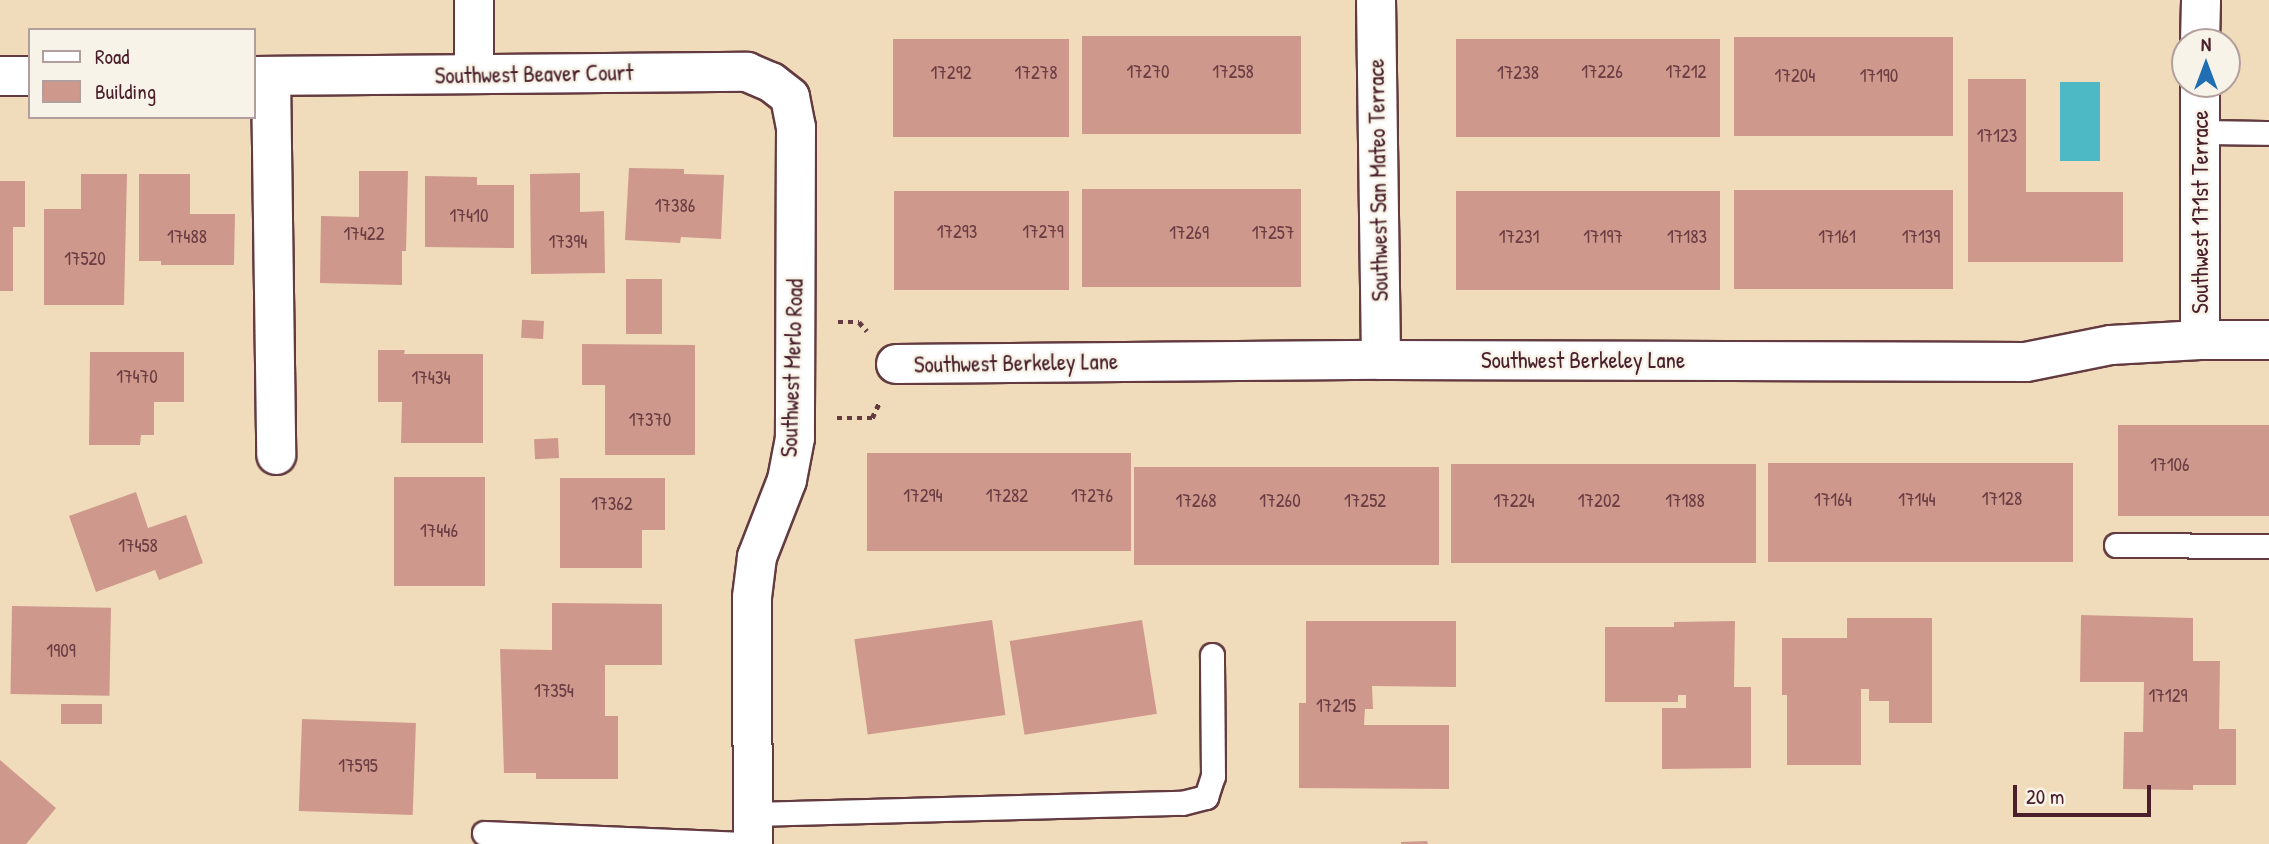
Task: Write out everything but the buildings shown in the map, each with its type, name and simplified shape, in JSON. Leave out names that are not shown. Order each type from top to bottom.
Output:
[{"type":"street","points":[[474,0],[474,74]]},
{"type":"street","name":"Southwest San Mateo Terrace","points":[[1376,0],[1381,360]]},
{"type":"street","points":[[2200,0],[2200,28]]},
{"type":"street","name":"Southwest Beaver Court","points":[[276,455],[263,76],[747,72],[771,82],[790,97]]},
{"type":"street","points":[[0,76],[28,76]]},
{"type":"street","name":"Southwest Merlo Road","points":[[750,834],[752,597],[757,557],[787,480],[795,438],[796,127],[790,97]]},
{"type":"street","name":"Southwest 171st Terrace","points":[[2200,98],[2200,340]]},
{"type":"street","name":"Southwest Berkeley Lane","points":[[896,364],[1381,360],[2026,362],[2111,345],[2200,340],[2269,340]]},
{"type":"lane","points":[[2200,132],[2269,133]]},
{"type":"lane","points":[[2116,545],[2269,546]]},
{"type":"lane","points":[[484,833],[750,834],[1182,803],[1206,797],[1213,776],[1212,655]]},
{"type":"water","points":[[2060,82],[2100,82],[2100,161],[2060,161]]}]
